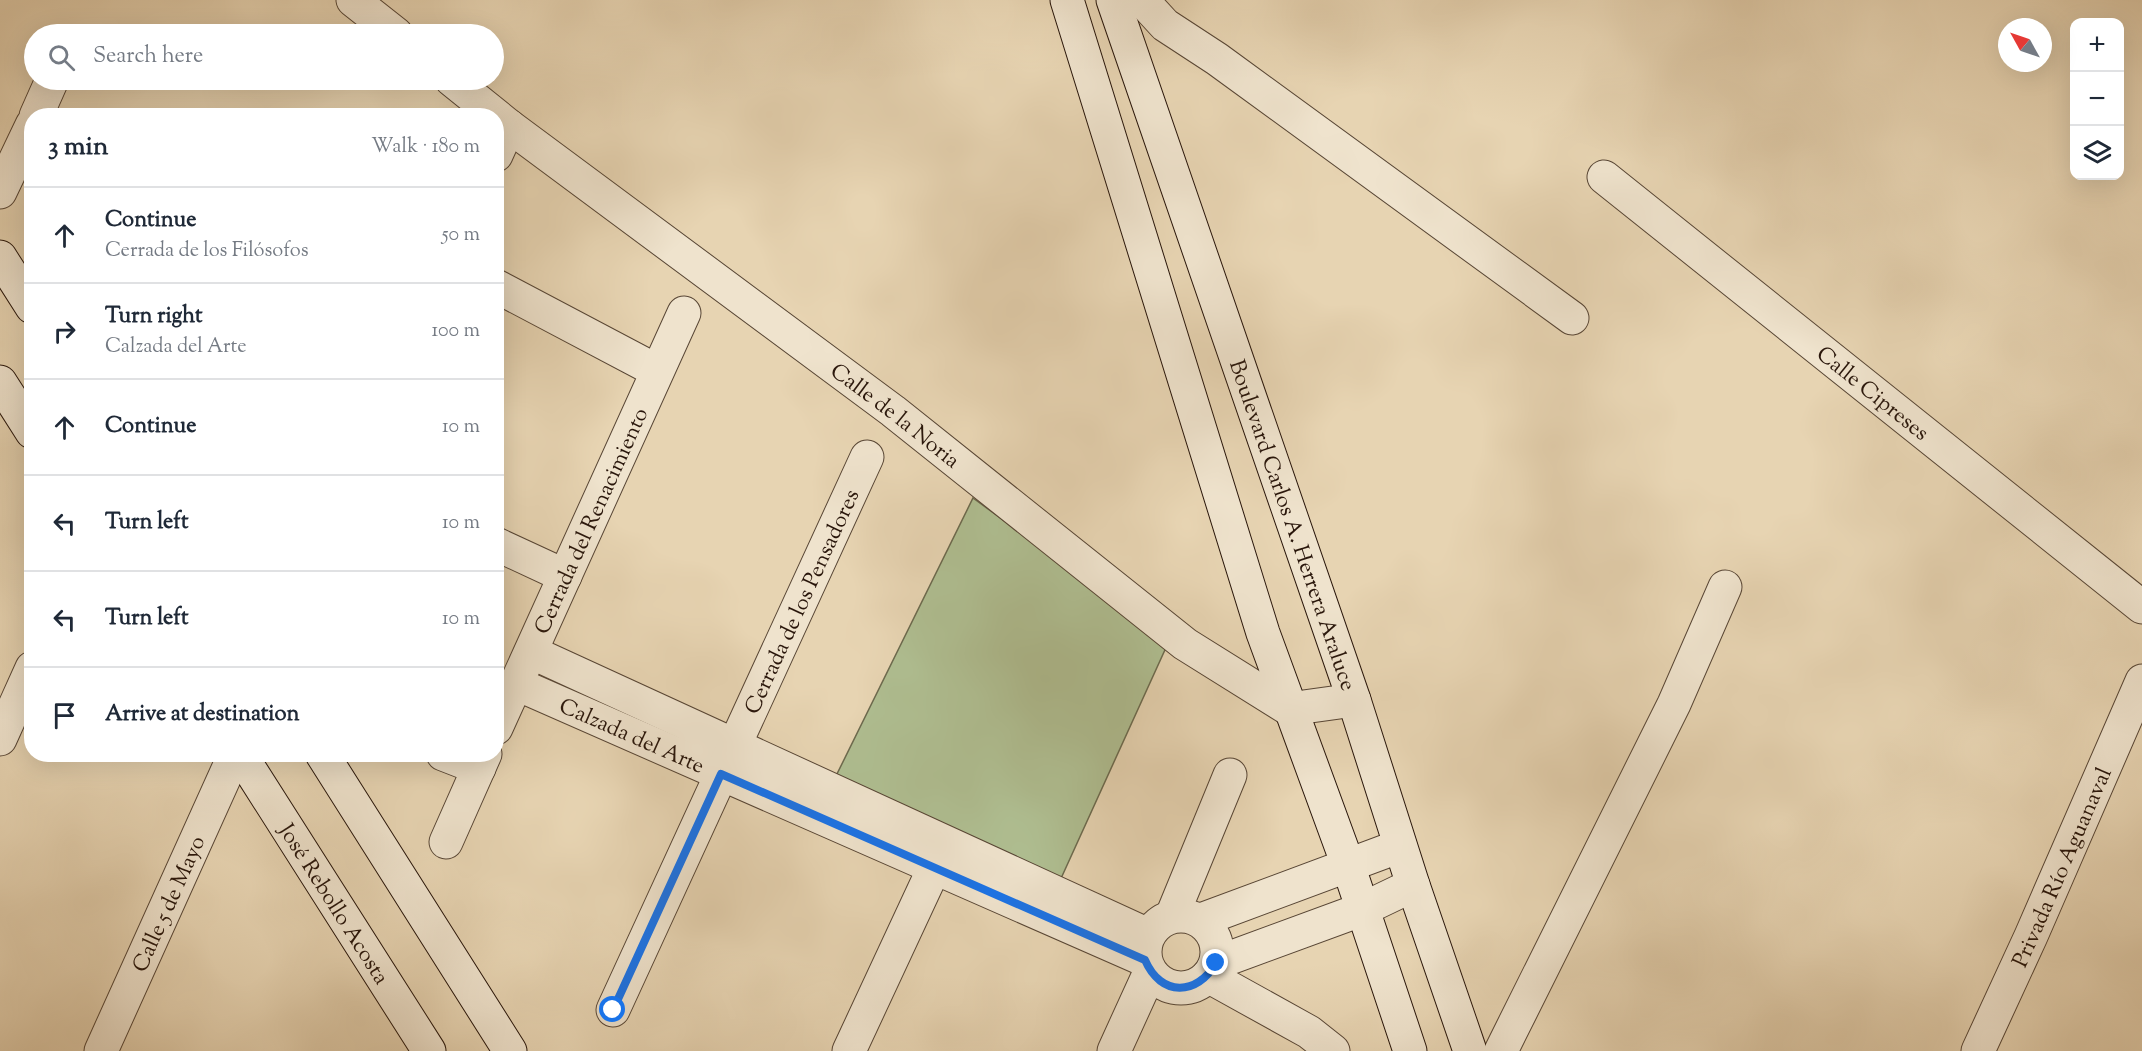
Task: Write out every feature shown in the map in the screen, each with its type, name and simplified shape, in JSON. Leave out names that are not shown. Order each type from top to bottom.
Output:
[{"type":"street","points":[[353,0],[383,24]]},
{"type":"street","points":[[1067,0],[1263,633],[1348,865],[1410,1051]]},
{"type":"street","name":"Boulevard Carlos A. Herrera Araluce","points":[[1113,0],[1354,700],[1400,846],[1470,1051]]},
{"type":"street","points":[[1142,0],[1165,25],[1244,79],[1572,318]]},
{"type":"street","points":[[40,108],[48,90]]},
{"type":"street","name":"Calle de la Noria","points":[[464,90],[487,108]]},
{"type":"street","name":"Calle de la Noria","points":[[504,122],[893,411],[1185,644],[1289,709]]},
{"type":"street","points":[[504,137],[509,126]]},
{"type":"street","points":[[0,192],[24,142]]},
{"type":"street","name":"Calle Cipreses","points":[[1604,177],[2142,607]]},
{"type":"street","points":[[0,257],[24,294]]},
{"type":"street","points":[[504,290],[657,371]]},
{"type":"street","name":"Cerrada del Renacimiento","points":[[504,711],[684,313]]},
{"type":"street","points":[[0,382],[24,420]]},
{"type":"street","name":"Cerrada de los Pensadores","points":[[613,1010],[867,458]]},
{"type":"street","points":[[504,548],[565,576]]},
{"type":"street","points":[[1501,1051],[1674,704],[1725,587]]},
{"type":"street","name":"Calzada del Arte","points":[[531,652],[727,759],[941,855],[1163,941],[1162,984],[1178,988],[1195,986],[1212,969]]},
{"type":"street","name":"Privada Río Aguanaval","points":[[1978,1051],[2031,936],[2142,681]]},
{"type":"street","name":"Calzada del Arte","points":[[517,684],[727,759]]},
{"type":"street","points":[[0,739],[24,686]]},
{"type":"street","points":[[1289,709],[1354,700]]},
{"type":"street","name":"Calle 5 de Mayo","points":[[101,1051],[231,762]]},
{"type":"street","name":"José Rebollo Acosta","points":[[245,762],[429,1051]]},
{"type":"street","points":[[327,762],[510,1051]]},
{"type":"street","points":[[446,842],[482,762]]},
{"type":"street","points":[[1114,1051],[1163,941],[1230,775]]},
{"type":"street","points":[[1163,941],[1255,900],[1400,846]]},
{"type":"street","points":[[849,1051],[941,855]]},
{"type":"street","points":[[1212,969],[1269,944],[1363,909],[1413,885]]},
{"type":"street","points":[[1255,900],[1269,944]]},
{"type":"street","points":[[1163,941],[1212,932],[1218,947],[1212,969]]},
{"type":"street","points":[[1212,969],[1309,1032],[1334,1051]]},
{"type":"green space","points":[[973,498],[1169,641],[1058,885],[834,780]]},
{"type":"route","points":[[613,1010],[721,774],[1145,960],[1150,972],[1162,984],[1178,988],[1195,986],[1208,976],[1216,963]]}]
